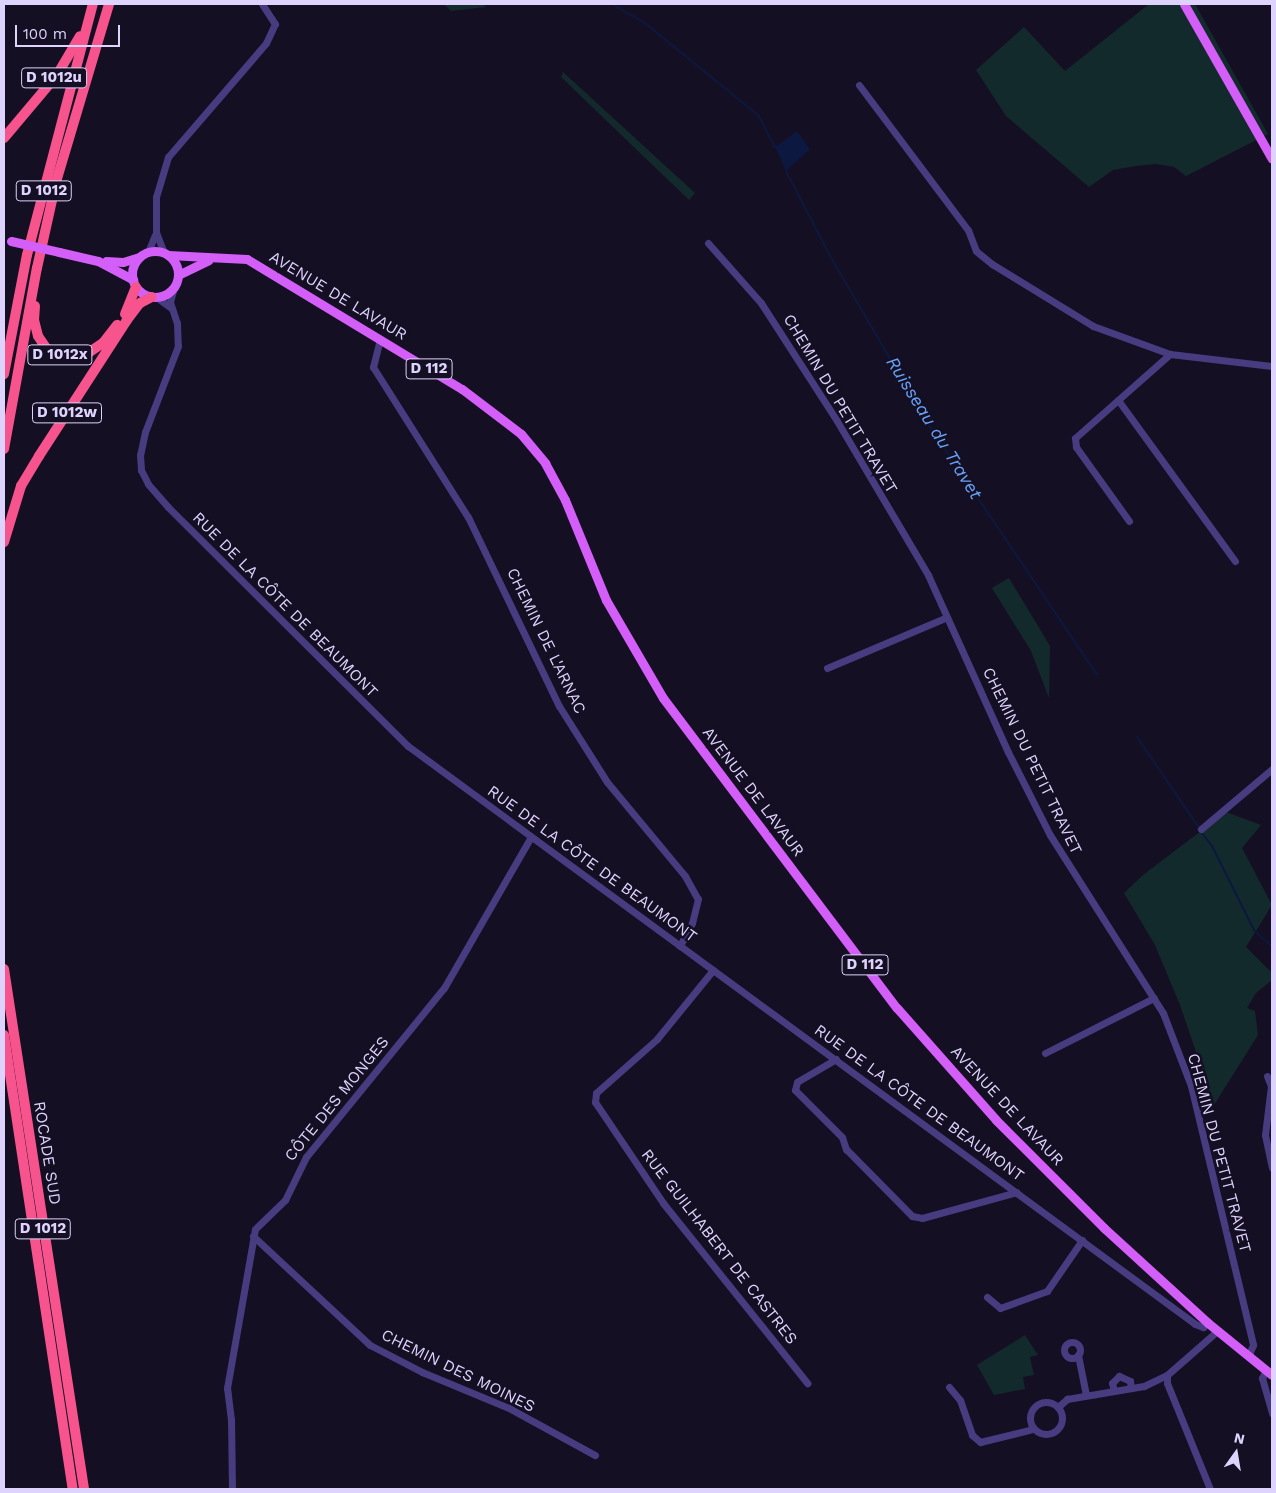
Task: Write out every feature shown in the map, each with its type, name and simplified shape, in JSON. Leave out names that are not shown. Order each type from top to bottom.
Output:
[{"type":"highway","points":[[4,449],[36,268],[63,157],[109,4]]},
{"type":"highway","name":"D 1012u","points":[[4,138],[57,75],[76,45],[92,7]]},
{"type":"highway","name":"D 1012","points":[[4,374],[27,255],[92,7]]},
{"type":"highway","name":"D 1012x","points":[[36,268],[34,320],[38,336],[46,348],[59,355],[82,357],[103,343],[124,316],[134,283]]},
{"type":"highway","name":"D 1012w","points":[[4,542],[21,486],[38,456],[127,320],[140,303],[154,297]]},
{"type":"highway","name":"ROCADE SUD","points":[[4,969],[84,1489]]},
{"type":"highway","name":"ROCADE SUD","points":[[4,1035],[73,1489]]},
{"type":"main road","points":[[1184,4],[1272,159]]},
{"type":"main road","points":[[7,240],[98,261],[123,262],[144,255],[166,254],[176,264],[178,276],[174,287],[154,297],[98,261]]},
{"type":"main road","name":"D 112","points":[[166,254],[219,257]]},
{"type":"main road","points":[[134,283],[133,268],[144,255]]},
{"type":"main road","name":"D 112","points":[[178,276],[197,264],[219,257]]},
{"type":"main road","name":"AVENUE DE LAVAUR","points":[[219,257],[247,259],[492,409],[522,434],[549,470],[606,600],[663,698],[897,1008],[996,1120],[1104,1228],[1208,1323],[1269,1373]]},
{"type":"street","points":[[166,254],[156,232],[156,197],[168,157],[266,43],[275,24],[262,4]]},
{"type":"street","points":[[859,85],[968,230],[981,256],[1093,326],[1170,354],[1272,366]]},
{"type":"street","points":[[144,255],[156,232]]},
{"type":"street","name":"CHEMIN DU PETIT TRAVET","points":[[708,243],[752,290],[782,332],[928,575],[1037,810],[1067,865],[1154,998],[1170,1027],[1191,1086],[1253,1345],[1248,1356]]},
{"type":"street","name":"RUE DE LA CÔTE DE BEAUMONT","points":[[174,287],[171,309],[177,323],[178,346],[145,432],[140,454],[141,470],[148,484],[168,507],[408,746],[1195,1324],[1204,1327],[1208,1323]]},
{"type":"street","points":[[154,297],[171,309]]},
{"type":"street","name":"CHEMIN DE L'ARNAC","points":[[380,339],[373,367],[468,517],[559,706],[607,782],[685,876],[698,899],[692,923],[680,946]]},
{"type":"street","points":[[1129,521],[1076,447],[1076,438],[1170,354]]},
{"type":"street","points":[[1118,400],[1235,561]]},
{"type":"street","points":[[828,668],[947,617]]},
{"type":"street","points":[[1201,829],[1272,768]]},
{"type":"street","name":"CÔTE DES MONGES","points":[[232,1489],[231,1420],[227,1388],[253,1236],[259,1226],[284,1200],[306,1157],[444,988],[461,963],[531,837]]},
{"type":"street","name":"RUE GUILHABERT DE CASTRES","points":[[713,970],[657,1038],[596,1093],[595,1102],[663,1203],[807,1383]]},
{"type":"street","points":[[1045,1053],[1154,998]]},
{"type":"street","points":[[836,1059],[797,1082],[797,1094],[842,1137],[846,1149],[912,1216],[922,1218],[1017,1192]]},
{"type":"street","points":[[1267,1076],[1271,1086],[1265,1135],[1272,1167]]},
{"type":"street","name":"CHEMIN DES MOINES","points":[[253,1236],[370,1344],[422,1372],[509,1408],[594,1455]]},
{"type":"street","points":[[987,1297],[1000,1308],[1047,1291],[1082,1240]]},
{"type":"street","points":[[1033,1429],[1029,1419],[1031,1410],[1059,1406],[1067,1399],[1144,1386],[1167,1374],[1217,1330]]},
{"type":"street","points":[[1078,1355],[1086,1395]]},
{"type":"street","points":[[1269,1373],[1262,1378],[1272,1414]]},
{"type":"street","points":[[1167,1374],[1167,1383],[1210,1489]]},
{"type":"street","points":[[1114,1391],[1112,1384],[1119,1376],[1130,1381],[1131,1388]]},
{"type":"street","points":[[949,1387],[960,1400],[972,1435],[980,1442],[1033,1429],[1040,1432],[1060,1427],[1064,1421],[1059,1406]]},
{"type":"green space","points":[[444,4],[483,4],[486,7],[451,11]]},
{"type":"green space","points":[[1149,4],[1195,4],[1268,134],[1186,176],[1174,167],[1156,164],[1136,166],[1113,170],[1089,187],[1006,116],[976,70],[1024,27],[1065,71]]},
{"type":"green space","points":[[563,72],[695,193],[689,200],[561,77]]},
{"type":"green space","points":[[1009,578],[1050,646],[1049,698],[1031,651],[992,588]]},
{"type":"green space","points":[[1226,812],[1261,825],[1242,848],[1272,905],[1246,947],[1272,973],[1272,980],[1256,993],[1247,1008],[1255,1011],[1258,1035],[1214,1105],[1180,1005],[1155,945],[1124,893],[1143,875]]},
{"type":"green space","points":[[1025,1335],[1038,1355],[1030,1357],[1034,1375],[1023,1377],[1025,1389],[994,1395],[977,1365]]},
{"type":"water","points":[[797,131],[810,149],[786,171],[775,147]]},
{"type":"waterway","points":[[612,4],[645,23],[759,116],[775,147]]},
{"type":"waterway","name":"Ruisseau du Travet","points":[[786,171],[829,254],[932,430],[1097,675]]},
{"type":"waterway","name":"Ruisseau du Travet","points":[[1137,737],[1199,828]]},
{"type":"waterway","name":"Ruisseau du Travet","points":[[1201,832],[1212,846],[1254,930],[1272,947]]}]
